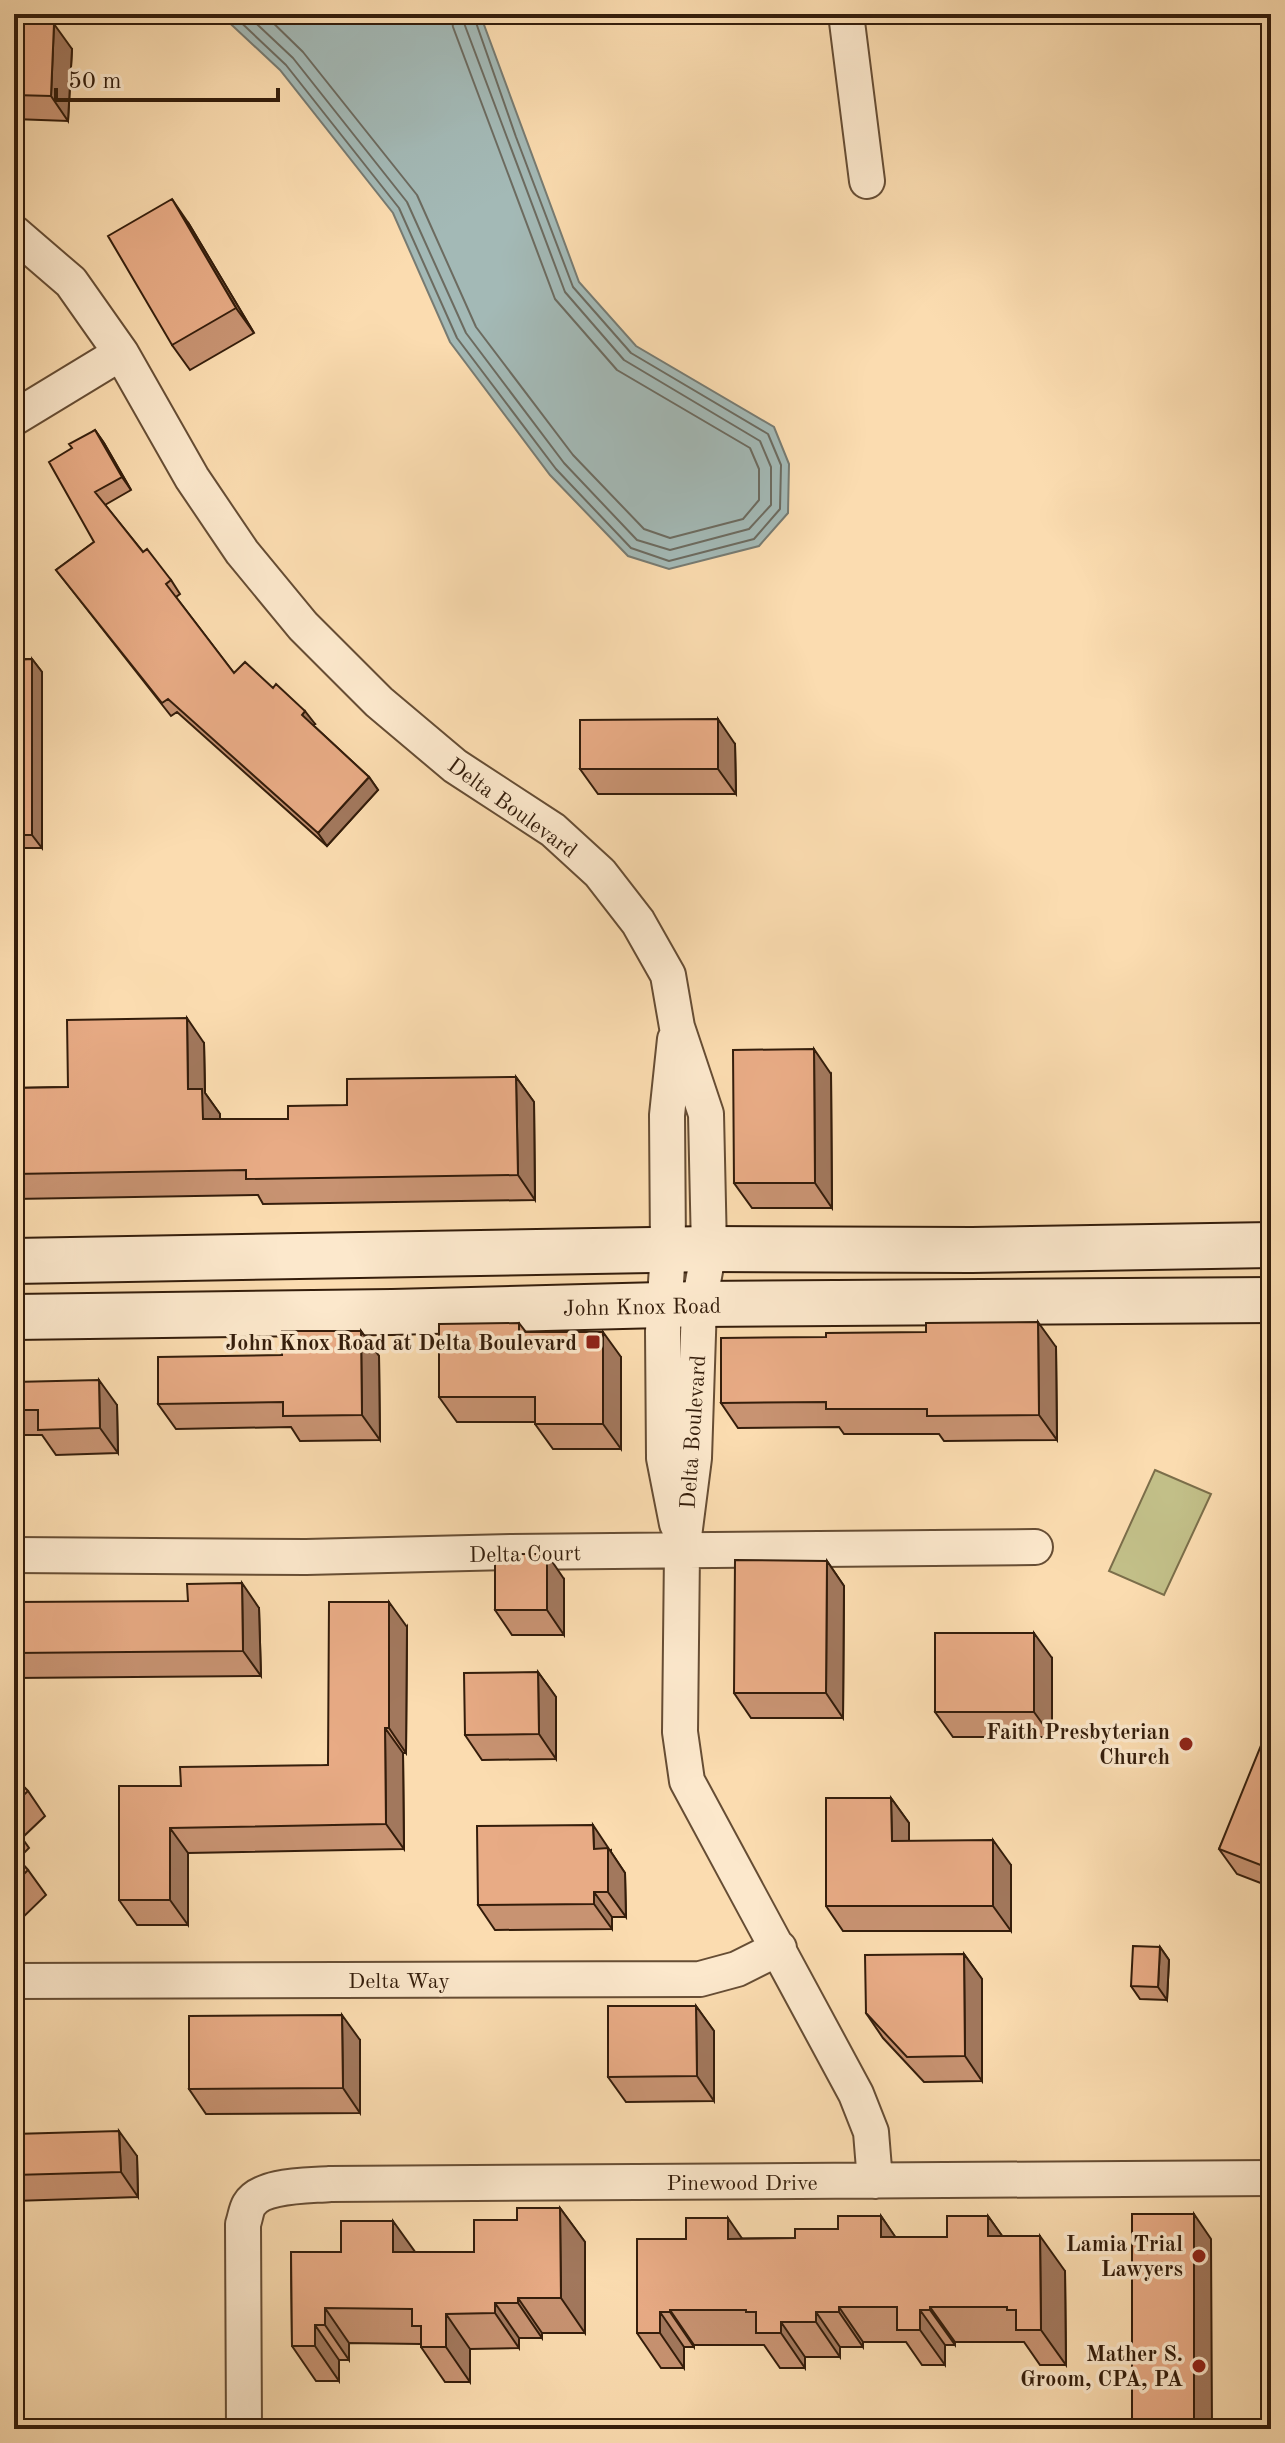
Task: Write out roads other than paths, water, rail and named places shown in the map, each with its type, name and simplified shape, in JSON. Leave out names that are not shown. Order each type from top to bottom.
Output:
[{"type":"main road","points":[[14,1261],[688,1249],[972,1250],[1271,1245]]},
{"type":"main road","name":"John Knox Road","points":[[14,1317],[681,1304],[1271,1300]]},
{"type":"street","points":[[846,14],[867,181]]},
{"type":"street","name":"Delta Boulevard","points":[[14,233],[71,282],[121,353],[200,490],[242,552],[303,626],[379,702],[455,766],[553,830],[600,873],[638,922],[668,975],[677,1027],[706,1114],[664,1458],[682,1552],[680,1732],[687,1781],[856,2094],[871,2132],[875,2181]]},
{"type":"street","points":[[14,418],[121,353]]},
{"type":"street","name":"Delta Court","points":[[14,1555],[306,1557],[1035,1547]]},
{"type":"street","name":"Delta Way","points":[[14,1981],[700,1979],[737,1969],[779,1948]]},
{"type":"street","name":"Pinewood Drive","points":[[244,2429],[243,2224],[249,2204],[257,2197],[280,2188],[330,2184],[1271,2178]]},
{"type":"water","points":[[220,14],[480,14],[579,282],[636,346],[774,427],[789,464],[788,513],[759,546],[669,569],[628,556],[550,475],[450,342],[393,213],[280,70]]},
{"type":"place","name":"John Knox Road at Delta Boulevard","points":[[593,1342]]},
{"type":"place","name":"Faith Presbyterian Church","points":[[1186,1744]]},
{"type":"place","name":"Lamia Trial Lawyers","points":[[1199,2256]]},
{"type":"place","name":"Mather S. Groom, CPA, PA","points":[[1199,2366]]}]
